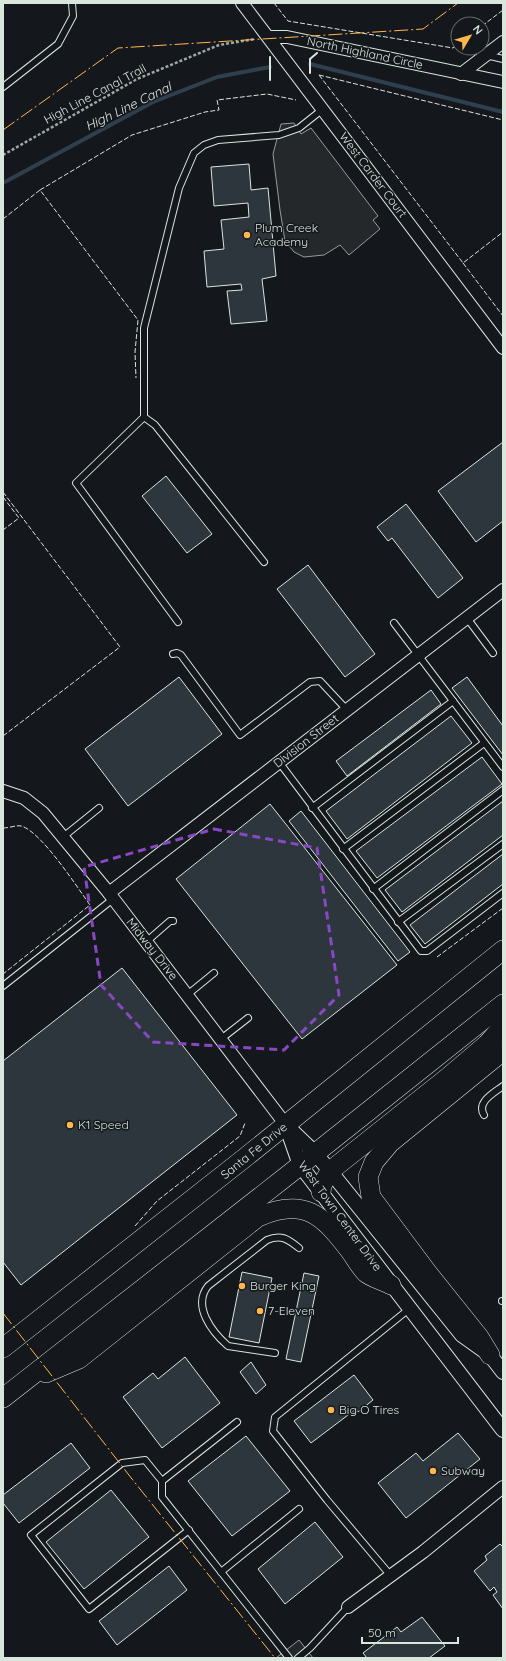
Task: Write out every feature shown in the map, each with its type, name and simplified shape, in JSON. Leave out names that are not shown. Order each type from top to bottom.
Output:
[{"type":"highway","name":"Santa Fe Drive","points":[[4,1348],[286,1125],[503,950]]},
{"type":"highway","points":[[3,1398],[503,1004]]},
{"type":"highway","points":[[321,1192],[322,1185],[330,1171],[447,1078],[487,1044],[503,1026]]},
{"type":"highway","points":[[490,1355],[479,1337],[427,1272],[371,1197],[368,1177],[374,1162],[390,1143],[503,1051]]},
{"type":"highway","points":[[23,1383],[79,1359],[258,1217],[274,1210],[294,1208],[304,1209],[322,1218],[340,1238],[367,1274],[391,1285]]},
{"type":"street","name":"West Carder Court","points":[[242,3],[503,347]]},
{"type":"street","name":"North Highland Circle","points":[[269,37],[287,37],[503,82]]},
{"type":"street","points":[[490,52],[503,42]]},
{"type":"street","points":[[461,74],[485,56]]},
{"type":"street","name":"Division Street","points":[[111,896],[279,762],[503,590]]},
{"type":"street","name":"Midway Drive","points":[[3,791],[24,798],[43,813],[111,896],[286,1125]]},
{"type":"street","name":"West Town Center Drive","points":[[286,1125],[315,1153],[462,1335],[490,1355],[503,1372]]},
{"type":"street","name":"West Town Center Drive","points":[[286,1125],[300,1165],[503,1430]]},
{"type":"street","points":[[348,1607],[392,1576],[503,1487]]},
{"type":"lane","points":[[3,87],[58,44],[73,16],[72,3]]},
{"type":"lane","points":[[490,56],[503,59]]},
{"type":"lane","points":[[178,622],[76,483],[144,417],[144,328],[179,188],[194,152],[204,145],[218,140],[279,135],[299,128],[323,109]]},
{"type":"lane","points":[[144,417],[156,425],[264,562]]},
{"type":"lane","points":[[467,618],[493,653]]},
{"type":"lane","points":[[394,623],[503,767]]},
{"type":"lane","points":[[173,654],[177,653],[181,655],[240,736],[310,682],[320,682],[347,710]]},
{"type":"lane","points":[[312,808],[453,701]]},
{"type":"lane","points":[[343,849],[484,743]]},
{"type":"lane","points":[[279,762],[418,949],[424,952],[427,951],[503,893]]},
{"type":"lane","points":[[373,890],[503,790]]},
{"type":"lane","points":[[63,837],[99,808]]},
{"type":"lane","points":[[398,922],[503,844]]},
{"type":"lane","points":[[3,986],[111,896]]},
{"type":"lane","points":[[146,942],[170,921],[173,921]]},
{"type":"lane","points":[[187,995],[214,973]]},
{"type":"lane","points":[[221,1039],[248,1018]]},
{"type":"lane","points":[[484,1115],[481,1111],[482,1105],[503,1086]]},
{"type":"lane","points":[[275,1353],[228,1346],[204,1316],[203,1299],[205,1290],[208,1286],[267,1240],[274,1237],[284,1237],[299,1248]]},
{"type":"lane","points":[[392,1576],[327,1500],[273,1431],[275,1417],[409,1309]]},
{"type":"lane","points":[[162,1481],[237,1422]]},
{"type":"lane","points":[[189,1530],[89,1609],[31,1535],[122,1463],[145,1460],[162,1481],[162,1497],[189,1530],[289,1658]]},
{"type":"lane","points":[[221,1572],[299,1509]]},
{"type":"lane","points":[[298,1658],[310,1648],[348,1607]]},
{"type":"path","name":"High Line Canal Trail","points":[[3,155],[137,79],[219,45],[269,37]]},
{"type":"highlighted area","points":[[214,829],[317,848],[339,995],[284,1050],[153,1042],[101,985],[84,867]]},
{"type":"shaded area","points":[[294,123],[301,134],[311,128],[378,216],[373,220],[380,229],[349,255],[340,245],[324,255],[304,257],[294,252],[285,241],[273,154],[281,124]]},
{"type":"shaded area","points":[[299,1640],[313,1658],[276,1658]]},
{"type":"building","name":"Plum Creek Academy","points":[[249,164],[251,190],[268,188],[276,276],[262,279],[267,321],[231,324],[227,291],[242,290],[241,284],[207,287],[204,251],[224,249],[221,220],[249,217],[248,203],[214,206],[211,167]]},
{"type":"building","points":[[503,442],[503,521],[476,542],[438,491]]},
{"type":"building","points":[[166,476],[212,534],[187,553],[142,496]]},
{"type":"building","points":[[406,504],[463,578],[438,598],[392,538],[388,541],[377,527]]},
{"type":"building","points":[[308,565],[375,654],[345,677],[277,589]]},
{"type":"building","points":[[179,677],[222,734],[128,806],[85,749]]},
{"type":"building","points":[[467,677],[503,726],[503,755],[452,688]]},
{"type":"building","points":[[431,690],[441,704],[347,776],[336,761]]},
{"type":"building","points":[[451,716],[472,743],[347,839],[326,811]]},
{"type":"building","points":[[482,757],[502,784],[377,878],[356,851]]},
{"type":"building","points":[[503,801],[503,835],[402,912],[385,890]]},
{"type":"building","points":[[270,804],[397,965],[302,1039],[176,879]]},
{"type":"building","points":[[301,811],[410,952],[398,961],[289,821]]},
{"type":"building","points":[[503,854],[503,884],[425,944],[410,925]]},
{"type":"building","points":[[122,968],[237,1115],[21,1285],[3,1262],[3,1061]]},
{"type":"building","points":[[242,1272],[272,1278],[259,1343],[229,1337]]},
{"type":"building","points":[[304,1273],[319,1276],[301,1362],[286,1359]]},
{"type":"building","points":[[185,1357],[220,1403],[162,1448],[123,1397],[153,1373],[158,1379]]},
{"type":"building","points":[[251,1362],[266,1385],[256,1394],[240,1372]]},
{"type":"building","name":"Big O Tires","points":[[354,1375],[373,1400],[358,1412],[356,1409],[311,1443],[294,1421]]},
{"type":"building","points":[[458,1433],[480,1459],[406,1518],[378,1483],[416,1453],[423,1461]]},
{"type":"building","points":[[246,1436],[290,1491],[232,1536],[188,1481]]},
{"type":"building","points":[[71,1443],[90,1468],[19,1523],[3,1503],[3,1495]]},
{"type":"building","points":[[111,1490],[149,1537],[84,1589],[46,1542]]},
{"type":"building","points":[[315,1522],[343,1557],[285,1604],[258,1569]]},
{"type":"building","points":[[500,1544],[503,1547],[503,1609],[493,1595],[497,1592],[494,1587],[490,1591],[474,1571],[487,1560],[485,1556]]},
{"type":"building","points":[[169,1566],[187,1590],[117,1645],[99,1621]]},
{"type":"building","points":[[422,1617],[445,1646],[429,1658],[367,1658],[363,1653],[397,1627],[401,1632]]},
{"type":"waterway","name":"High Line Canal","points":[[310,64],[503,112]]},
{"type":"waterway","name":"High Line Canal","points":[[3,183],[153,102],[217,77],[270,67]]},
{"type":"fence","points":[[274,3],[288,21],[450,48]]},
{"type":"fence","points":[[490,20],[503,10]]},
{"type":"fence","points":[[319,75],[463,263],[503,232]]},
{"type":"fence","points":[[319,75],[503,120]]},
{"type":"fence","points":[[40,190],[132,135],[205,112],[219,110],[217,100],[267,94],[296,100]]},
{"type":"fence","points":[[3,219],[40,190],[138,320],[135,352],[136,378]]},
{"type":"fence","points":[[463,263],[503,316]]},
{"type":"fence","points":[[3,492],[120,647],[3,736]]},
{"type":"fence","points":[[3,497],[19,518],[3,530]]},
{"type":"fence","points":[[3,828],[21,826],[29,830],[48,848],[68,873],[90,905],[3,974]]},
{"type":"fence","points":[[437,957],[503,908]]},
{"type":"fence","points":[[135,1226],[157,1201],[240,1136],[245,1123]]},
{"type":"wall","points":[[310,73],[310,59],[317,53]]},
{"type":"wall","points":[[270,57],[270,80]]},
{"type":"power","points":[[3,130],[118,48],[423,29],[458,3]]},
{"type":"power","points":[[3,1313],[132,1479],[275,1658]]},
{"type":"place","name":"Plum Creek Academy","points":[[247,235]]},
{"type":"place","name":"K1 Speed","points":[[70,1125]]},
{"type":"place","name":"Burger King","points":[[242,1286]]},
{"type":"place","name":"7-Eleven","points":[[260,1311]]},
{"type":"place","name":"Big O Tires","points":[[331,1410]]},
{"type":"place","name":"Subway","points":[[433,1471]]}]
